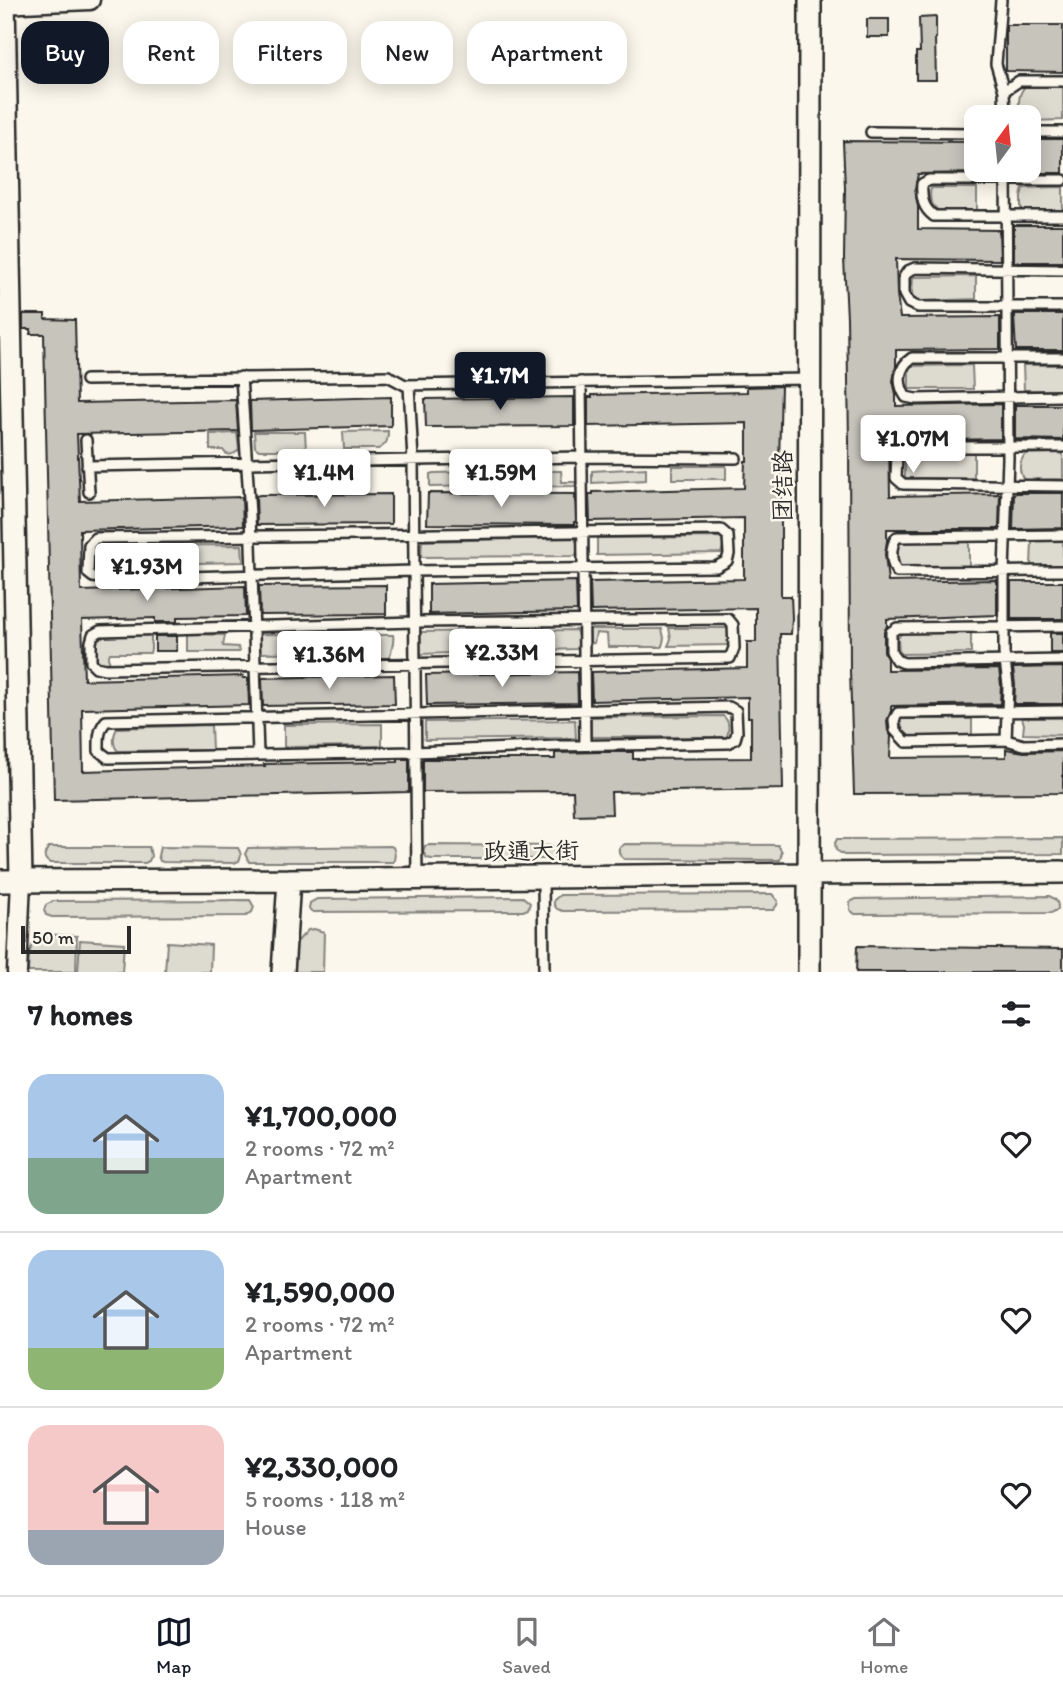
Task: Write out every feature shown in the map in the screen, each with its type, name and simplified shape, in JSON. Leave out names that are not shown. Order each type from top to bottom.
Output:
[{"type":"street","points":[[17,972],[11,881],[3,3],[90,0]]},
{"type":"street","name":"团结路","points":[[809,972],[810,0]]},
{"type":"street","name":"政通大街","points":[[11,881],[1063,872]]},
{"type":"street","points":[[283,972],[289,880]]},
{"type":"lane","points":[[1001,0],[996,64],[1004,92],[1005,105]]},
{"type":"lane","points":[[1004,92],[1019,81],[1063,81]]},
{"type":"lane","points":[[871,132],[964,132]]},
{"type":"lane","points":[[1041,132],[1063,132]]},
{"type":"lane","points":[[964,178],[929,180],[922,184],[921,194],[926,210],[934,216],[1063,216]]},
{"type":"lane","points":[[1041,178],[1063,180]]},
{"type":"lane","points":[[1006,182],[1006,740]]},
{"type":"lane","points":[[1063,270],[915,268],[904,276],[904,293],[909,303],[918,307],[1063,307]]},
{"type":"lane","points":[[1063,358],[912,358],[905,362],[900,370],[901,390],[906,397],[916,399],[1063,396]]},
{"type":"lane","points":[[86,380],[388,376],[410,385],[810,379]]},
{"type":"lane","points":[[241,377],[253,574],[258,755]]},
{"type":"lane","points":[[581,383],[585,746]]},
{"type":"lane","points":[[410,385],[417,878]]},
{"type":"lane","points":[[86,440],[89,492]]},
{"type":"lane","points":[[1063,447],[907,447],[897,453],[896,478],[903,484],[1063,486]]},
{"type":"lane","points":[[87,466],[582,457],[736,458]]},
{"type":"lane","points":[[721,530],[728,536],[729,554],[727,562],[716,568],[414,571],[107,579],[93,577],[88,573],[89,545],[95,538],[582,532],[721,530]]},
{"type":"lane","points":[[1063,535],[897,537],[893,542],[892,565],[897,572],[1063,571]]},
{"type":"lane","points":[[728,619],[733,625],[734,648],[730,658],[584,662],[105,669],[96,667],[91,662],[93,635],[100,631],[414,622],[583,621],[728,619]]},
{"type":"lane","points":[[1063,626],[897,628],[891,632],[891,651],[896,660],[904,663],[1063,660]]},
{"type":"lane","points":[[729,707],[736,711],[737,732],[735,739],[728,743],[108,758],[99,751],[99,734],[106,721],[584,710],[729,707]]},
{"type":"lane","points":[[1063,711],[898,713],[894,720],[895,730],[906,742],[1006,740],[1024,745],[1063,744]]},
{"type":"lane","points":[[543,877],[544,972]]},
{"type":"shaded area","points":[[1026,86],[1063,86],[1063,120],[1041,121],[1041,105],[1019,105]]},
{"type":"shaded area","points":[[1063,187],[1063,210],[1021,210],[1023,188]]},
{"type":"shaded area","points":[[931,188],[977,188],[977,210],[938,210],[931,200]]},
{"type":"shaded area","points":[[976,276],[976,299],[921,301],[912,296],[913,277]]},
{"type":"shaded area","points":[[972,365],[973,389],[909,389],[909,366]]},
{"type":"shaded area","points":[[1023,365],[1063,365],[1063,390],[1024,390]]},
{"type":"shaded area","points":[[388,431],[386,442],[378,449],[344,449],[343,432]]},
{"type":"shaded area","points":[[254,432],[305,432],[306,450],[259,450],[255,447]]},
{"type":"shaded area","points":[[237,433],[237,452],[228,454],[223,450],[210,450],[210,434]]},
{"type":"shaded area","points":[[905,453],[974,453],[974,478],[905,478]]},
{"type":"shaded area","points":[[1063,453],[1063,479],[1024,480],[1020,467],[1025,454]]},
{"type":"shaded area","points":[[672,466],[726,466],[726,479],[672,479]]},
{"type":"shaded area","points":[[646,468],[646,480],[592,483],[592,471]]},
{"type":"shaded area","points":[[515,471],[561,471],[562,482],[577,482],[575,486],[515,487]]},
{"type":"shaded area","points":[[477,472],[478,486],[430,487],[430,474],[433,473]]},
{"type":"shaded area","points":[[721,537],[724,544],[721,553],[597,555],[597,538]]},
{"type":"shaded area","points":[[574,538],[578,547],[575,556],[421,557],[422,541]]},
{"type":"shaded area","points":[[1063,540],[1063,566],[1031,566],[1032,541]]},
{"type":"shaded area","points":[[898,542],[969,542],[969,566],[898,567]]},
{"type":"shaded area","points":[[242,545],[243,562],[103,565],[103,570],[93,570],[96,546]]},
{"type":"shaded area","points":[[669,628],[728,628],[729,645],[668,646],[671,639]]},
{"type":"shaded area","points":[[589,629],[662,629],[664,638],[662,647],[608,647],[607,634],[596,633],[594,643],[590,644]]},
{"type":"shaded area","points":[[576,630],[579,640],[577,649],[420,654],[420,632]]},
{"type":"shaded area","points":[[971,631],[971,653],[902,654],[899,651],[898,638],[902,633]]},
{"type":"shaded area","points":[[188,634],[225,635],[223,646],[238,647],[239,652],[188,652]]},
{"type":"shaded area","points":[[260,634],[393,635],[393,641],[390,659],[345,660],[342,652],[259,653]]},
{"type":"shaded area","points":[[151,635],[150,653],[110,653],[110,663],[98,662],[94,657],[95,642],[99,636]]},
{"type":"shaded area","points":[[723,716],[728,725],[727,737],[591,737],[591,717]]},
{"type":"shaded area","points":[[1022,718],[1063,718],[1063,735],[1023,734]]},
{"type":"shaded area","points":[[900,719],[972,719],[972,735],[911,737],[903,731]]},
{"type":"shaded area","points":[[575,720],[576,738],[425,740],[425,722]]},
{"type":"shaded area","points":[[382,724],[382,746],[284,747],[284,725]]},
{"type":"shaded area","points":[[211,725],[212,750],[118,751],[114,743],[117,728]]},
{"type":"shaded area","points":[[1063,838],[1063,854],[844,855],[836,850],[835,843],[837,839]]},
{"type":"shaded area","points":[[625,844],[778,845],[782,852],[780,860],[624,859],[619,848]]},
{"type":"shaded area","points":[[428,845],[568,846],[571,849],[567,859],[432,859],[427,858],[423,852]]},
{"type":"shaded area","points":[[390,846],[395,853],[393,862],[249,862],[245,854],[248,848]]},
{"type":"shaded area","points":[[49,847],[149,847],[151,856],[145,863],[50,863],[45,856]]},
{"type":"shaded area","points":[[160,847],[238,848],[241,856],[239,861],[234,863],[163,862],[158,856]]},
{"type":"shaded area","points":[[772,894],[778,901],[773,910],[563,911],[554,905],[554,900],[560,895]]},
{"type":"shaded area","points":[[1049,896],[1058,906],[1058,909],[1051,913],[855,914],[850,910],[850,902],[856,899]]},
{"type":"shaded area","points":[[523,897],[530,903],[528,909],[523,911],[313,912],[309,909],[310,903],[317,899]]},
{"type":"shaded area","points":[[250,900],[254,907],[246,916],[52,917],[46,915],[44,910],[46,905],[53,901]]},
{"type":"shaded area","points":[[308,930],[324,932],[323,972],[292,972],[294,945]]},
{"type":"shaded area","points":[[42,934],[77,936],[76,972],[28,972],[32,946]]},
{"type":"shaded area","points":[[80,940],[124,943],[122,972],[78,972]]},
{"type":"shaded area","points":[[167,942],[211,945],[210,972],[165,972]]},
{"type":"building","points":[[936,17],[936,80],[916,80],[916,52],[920,52],[919,18]]},
{"type":"building","points":[[867,19],[889,19],[889,37],[867,37]]},
{"type":"building","points":[[1006,25],[1063,25],[1063,72],[1006,71]]},
{"type":"building","points":[[1041,139],[1063,139],[1063,173],[1041,173]]},
{"type":"building","points":[[843,141],[964,142],[964,173],[918,174],[915,189],[918,229],[999,230],[1000,260],[896,259],[900,318],[1000,317],[1000,349],[896,350],[893,381],[896,406],[1001,404],[1001,439],[889,441],[890,496],[1000,494],[999,529],[887,529],[885,554],[888,582],[997,580],[997,615],[887,619],[884,651],[887,670],[999,669],[1000,704],[891,706],[887,721],[891,736],[890,758],[1006,757],[1006,749],[1024,752],[1063,751],[1063,793],[854,794],[850,671]]},
{"type":"building","points":[[1014,225],[1063,225],[1063,262],[1014,262]]},
{"type":"building","points":[[23,314],[45,314],[45,319],[75,320],[77,403],[236,400],[238,431],[77,434],[80,501],[242,497],[243,526],[80,530],[81,591],[245,586],[246,616],[177,617],[177,622],[155,622],[155,618],[82,620],[84,680],[243,676],[248,678],[249,705],[82,709],[83,771],[398,762],[398,759],[409,759],[409,792],[54,800],[44,334],[30,334],[31,329],[23,329]]},
{"type":"building","points":[[1015,314],[1063,314],[1063,350],[1016,350]]},
{"type":"building","points":[[781,386],[781,596],[791,596],[792,618],[791,634],[780,634],[783,789],[611,792],[612,814],[574,815],[573,791],[423,792],[423,759],[555,759],[555,753],[600,752],[633,752],[633,759],[751,758],[748,697],[592,701],[591,672],[747,668],[747,642],[756,642],[756,608],[591,611],[590,582],[744,579],[744,518],[590,521],[589,494],[744,488],[747,423],[588,426],[588,397],[747,392],[747,387]]},
{"type":"building","points":[[391,397],[391,426],[251,430],[250,401]]},
{"type":"building","points":[[574,397],[574,426],[426,427],[425,399]]},
{"type":"building","points":[[1015,405],[1063,405],[1063,440],[1015,439]]},
{"type":"building","points":[[428,493],[575,494],[576,522],[574,525],[427,524]]},
{"type":"building","points":[[1016,493],[1063,493],[1063,528],[1013,529]]},
{"type":"building","points":[[391,494],[391,524],[257,525],[256,496],[260,495]]},
{"type":"building","points":[[576,581],[577,611],[429,614],[429,584]]},
{"type":"building","points":[[1011,582],[1063,582],[1063,619],[1011,619]]},
{"type":"building","points":[[386,585],[386,614],[260,615],[259,586]]},
{"type":"building","points":[[1050,633],[1063,633],[1063,653],[1050,653]]},
{"type":"building","points":[[155,636],[177,636],[177,651],[155,651]]},
{"type":"building","points":[[1063,667],[1063,704],[1014,704],[1013,668]]},
{"type":"building","points":[[577,672],[578,703],[427,705],[426,675]]},
{"type":"building","points":[[394,675],[395,704],[263,706],[262,678]]},
{"type":"building","points":[[857,946],[1063,949],[1063,972],[856,972]]}]
